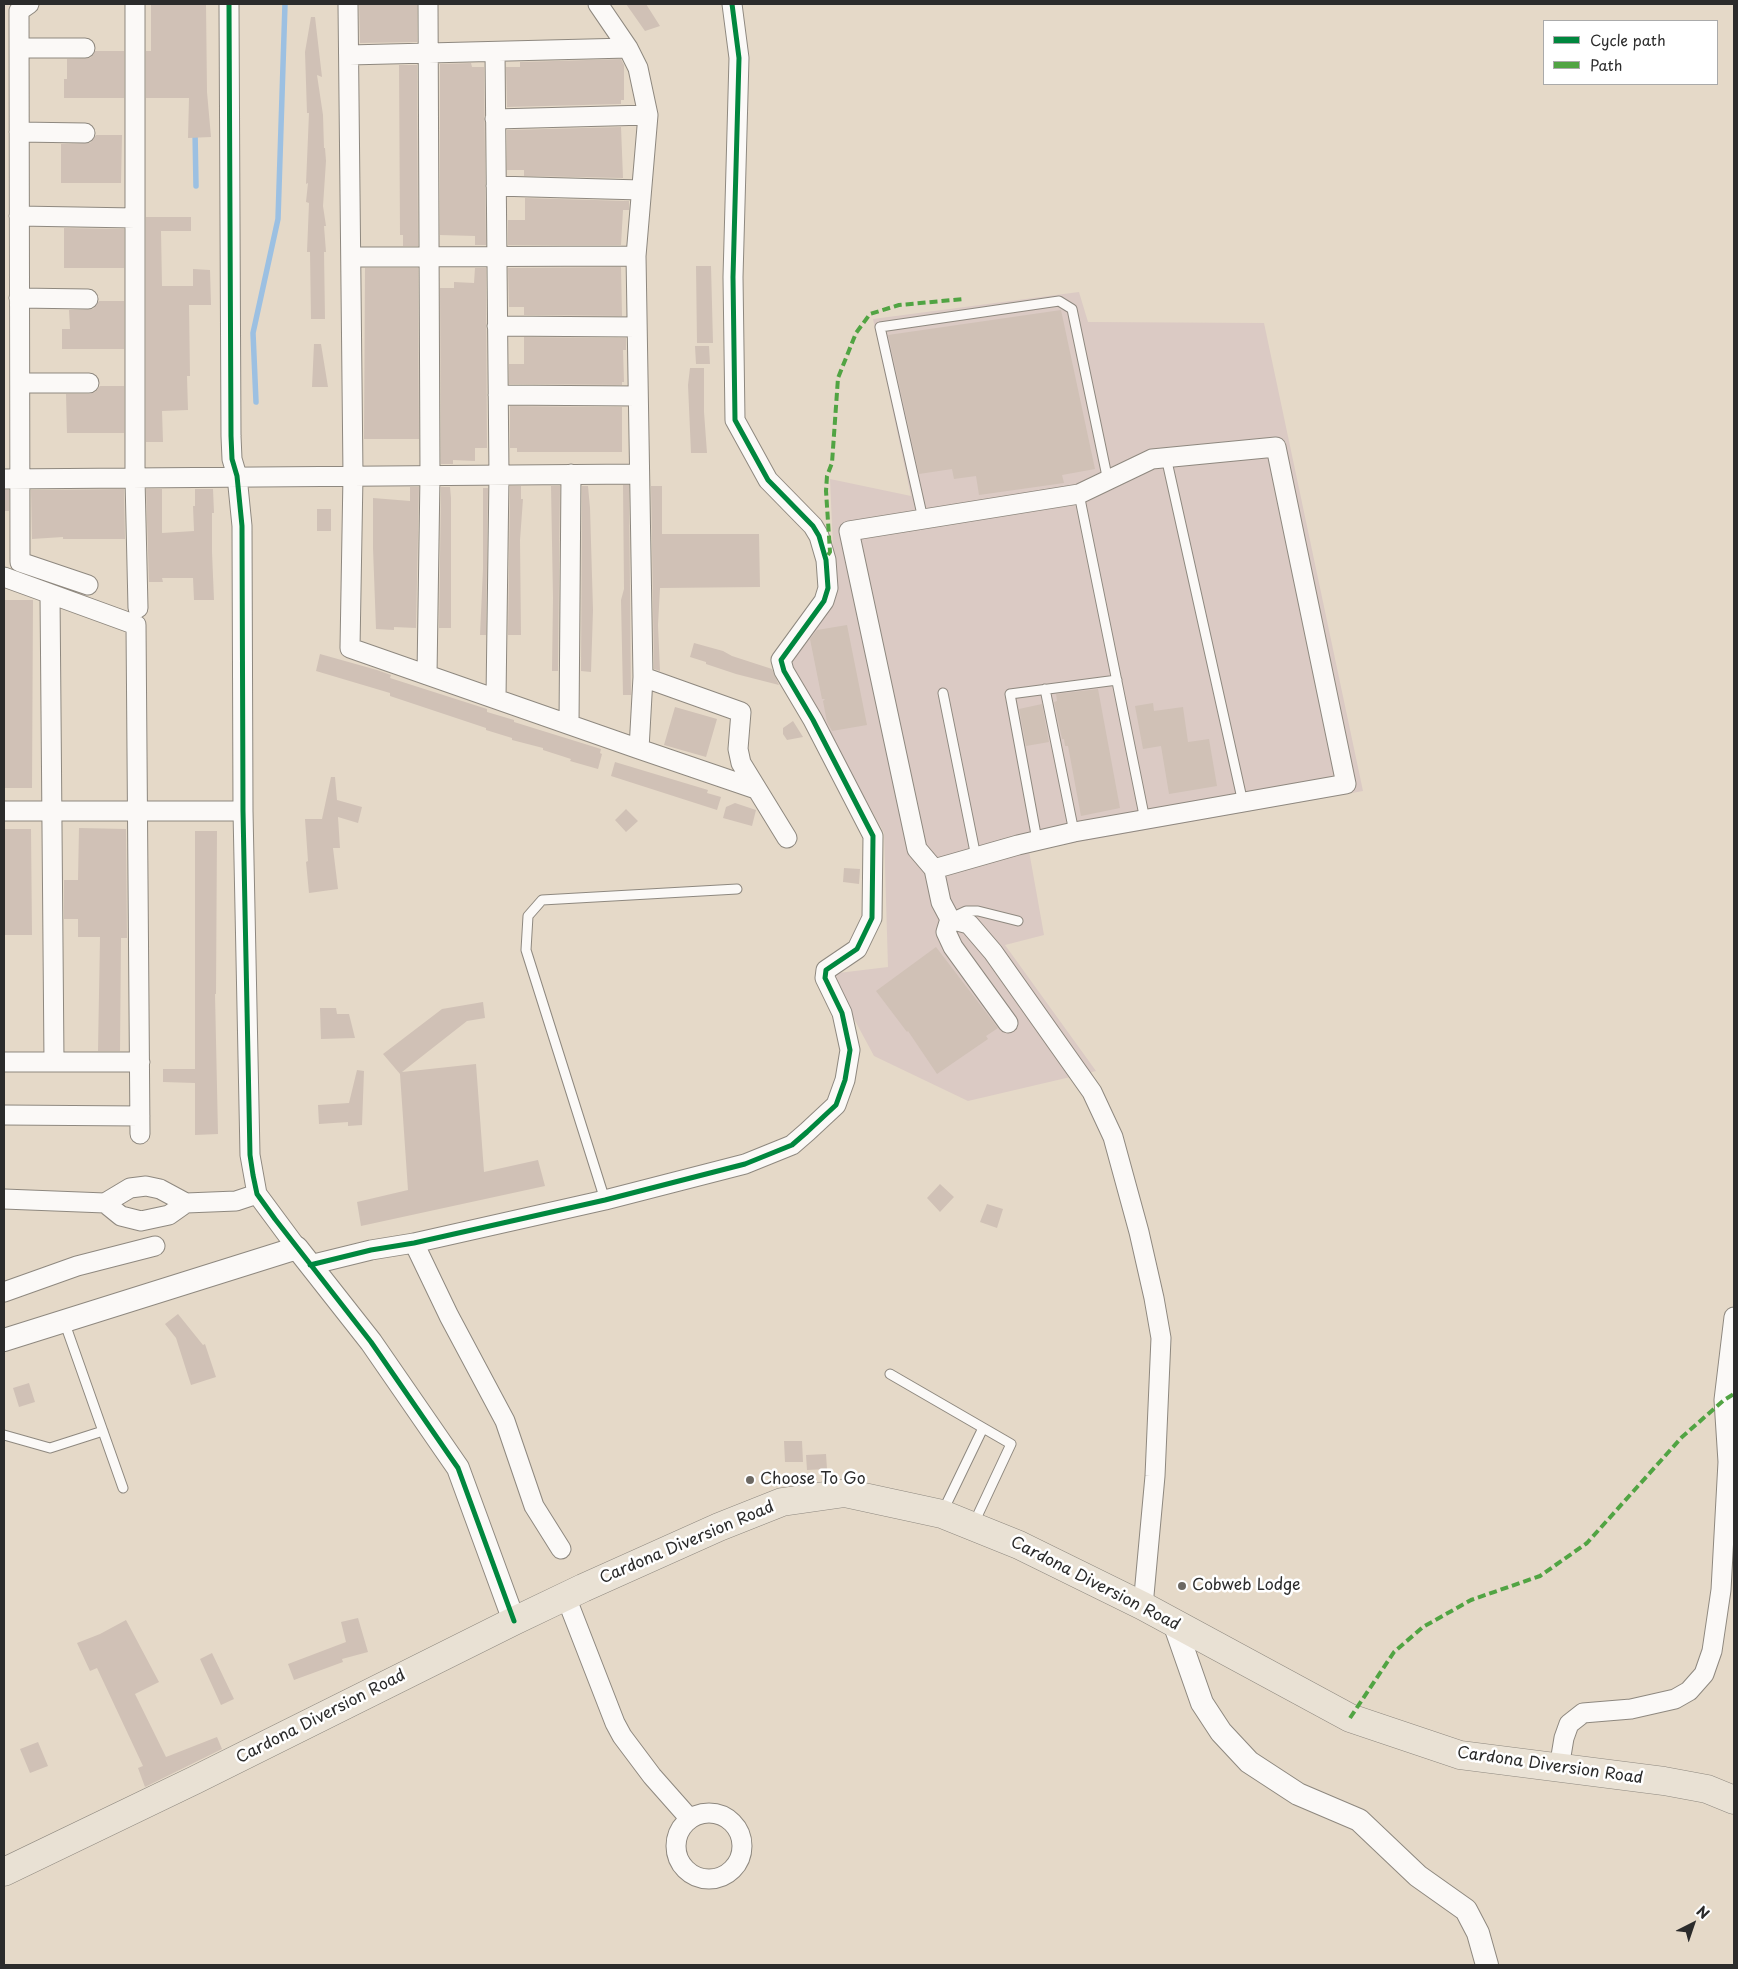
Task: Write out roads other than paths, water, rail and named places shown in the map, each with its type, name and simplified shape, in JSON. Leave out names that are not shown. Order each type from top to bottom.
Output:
[{"type":"main road","name":"Cardona Diversion Road","points":[[4,1872],[195,1780],[514,1620],[719,1527],[782,1502],[845,1493],[942,1514],[1019,1545],[1143,1606],[1350,1718],[1460,1755],[1664,1781],[1707,1789],[1734,1800]]},
{"type":"street","points":[[29,4],[19,11],[20,383],[12,479],[20,562],[88,585]]},
{"type":"street","points":[[134,4],[135,479],[138,608]]},
{"type":"street","points":[[229,4],[231,436],[232,459],[237,476],[242,526],[243,810],[250,1155],[257,1194],[303,1257],[371,1342],[458,1468],[514,1620]]},
{"type":"street","points":[[348,4],[353,476],[350,648],[756,789]]},
{"type":"street","points":[[427,675],[430,475],[428,4]]},
{"type":"street","points":[[598,4],[628,48],[638,68],[648,115],[636,256],[638,474],[643,677],[639,749]]},
{"type":"street","points":[[4,1340],[64,1321],[303,1257],[371,1250],[414,1243],[605,1200],[745,1164],[792,1145],[836,1105],[845,1080],[850,1050],[842,1013],[826,978],[826,970],[857,949],[872,918],[874,836],[813,720],[784,671],[781,660],[790,645],[809,624],[824,601],[828,588],[826,560],[818,536],[813,526],[768,480],[734,420],[733,277],[739,58],[732,4]]},
{"type":"street","points":[[19,48],[85,48]]},
{"type":"street","points":[[349,54],[427,54],[628,48]]},
{"type":"street","points":[[495,52],[499,474],[496,698]]},
{"type":"street","points":[[495,119],[648,115]]},
{"type":"street","points":[[19,132],[86,133]]},
{"type":"street","points":[[496,186],[642,190]]},
{"type":"street","points":[[19,216],[135,218]]},
{"type":"street","points":[[351,257],[636,256]]},
{"type":"street","points":[[20,298],[88,299]]},
{"type":"street","points":[[497,326],[637,327]]},
{"type":"street","points":[[20,383],[89,383]]},
{"type":"street","points":[[498,395],[637,396]]},
{"type":"street","points":[[934,869],[1037,840],[1074,832],[1346,784],[1276,447],[1152,459],[1079,494],[848,531],[916,849],[934,869],[942,902],[950,919],[946,932],[953,947],[1008,1023]]},
{"type":"street","points":[[568,724],[570,474]]},
{"type":"street","points":[[12,479],[638,474]]},
{"type":"street","points":[[4,577],[136,626],[140,1125],[4,1116]]},
{"type":"street","points":[[50,594],[54,1062]]},
{"type":"street","points":[[643,677],[741,712],[738,749],[741,763],[788,838]]},
{"type":"street","points":[[4,811],[243,810]]},
{"type":"street","points":[[950,919],[969,924],[993,952],[1092,1092],[1113,1137],[1139,1232],[1161,1338],[1155,1476],[1143,1606]]},
{"type":"street","points":[[4,1062],[140,1062]]},
{"type":"street","points":[[4,1199],[105,1203],[130,1188],[146,1186],[186,1202],[236,1201],[257,1194]]},
{"type":"street","points":[[105,1203],[120,1216],[141,1221],[169,1215],[186,1202]]},
{"type":"street","points":[[414,1243],[449,1316],[505,1420],[534,1506],[561,1549]]},
{"type":"street","points":[[4,1292],[77,1266],[155,1246]]},
{"type":"street","points":[[1559,1768],[1564,1738],[1569,1724],[1583,1713],[1631,1709],[1675,1699],[1689,1691],[1704,1674],[1712,1651],[1721,1590],[1728,1462],[1724,1400],[1734,1317]]},
{"type":"street","points":[[566,1597],[615,1723],[622,1736],[652,1776],[690,1819]]},
{"type":"street","points":[[1174,1623],[1202,1703],[1221,1732],[1249,1762],[1298,1794],[1359,1820],[1418,1876],[1466,1910],[1478,1934],[1487,1965]]},
{"type":"lane","points":[[923,519],[880,327],[1059,301],[1072,309],[1108,481]]},
{"type":"lane","points":[[1166,457],[1243,803]]},
{"type":"lane","points":[[1079,494],[1145,820]]},
{"type":"lane","points":[[1037,840],[1010,694],[1117,680]]},
{"type":"lane","points":[[1045,690],[1074,832]]},
{"type":"lane","points":[[943,693],[976,857]]},
{"type":"lane","points":[[605,1200],[526,950],[528,916],[542,900],[737,889]]},
{"type":"lane","points":[[950,919],[966,911],[978,911],[1018,922]]},
{"type":"lane","points":[[64,1321],[123,1488]]},
{"type":"lane","points":[[890,1374],[1011,1444],[973,1526]]},
{"type":"lane","points":[[942,1514],[983,1428]]},
{"type":"lane","points":[[4,1434],[50,1448],[103,1431]]},
{"type":"waterway","points":[[256,402],[253,333],[278,219],[285,4]]},
{"type":"waterway","points":[[195,131],[196,186]]},
{"type":"place","name":"Choose To Go","points":[[750,1480]]},
{"type":"place","name":"Cobweb Lodge","points":[[1182,1586]]}]
